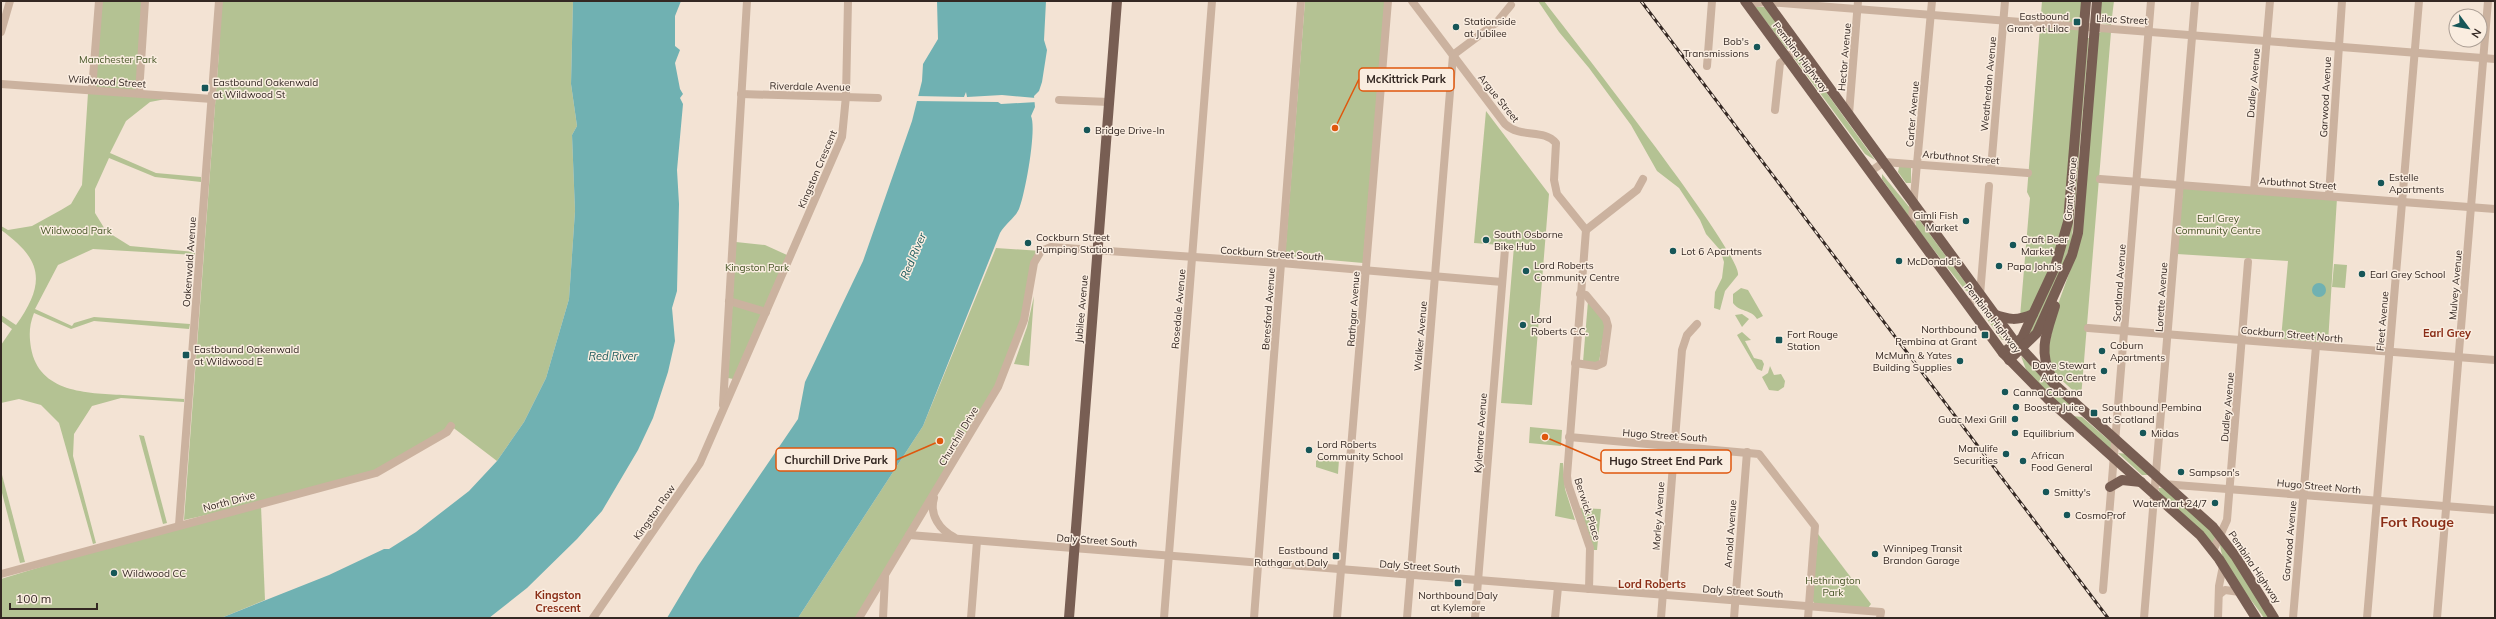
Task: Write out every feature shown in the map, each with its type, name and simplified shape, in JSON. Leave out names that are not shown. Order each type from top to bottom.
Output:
[{"type":"main road","name":"Jubilee Avenue","points":[[1069,618],[1117,1]]},
{"type":"main road","name":"Grant Avenue","points":[[2018,346],[2055,267],[2068,222],[2086,1]]},
{"type":"main road","name":"Grant Avenue","points":[[2006,356],[2037,333],[2072,255],[2078,234],[2097,1]]},
{"type":"main road","name":"Pembina Highway","points":[[1767,2],[1993,314],[2018,346],[2054,384],[2116,439],[2213,550],[2256,618]]},
{"type":"main road","name":"Pembina Highway","points":[[1746,3],[2006,356],[2066,414],[2142,482],[2166,484],[2220,535],[2274,618]]},
{"type":"main road","points":[[2054,384],[2044,363],[2044,343],[2060,281]]},
{"type":"main road","points":[[1993,314],[2008,320],[2019,320],[2033,314]]},
{"type":"main road","points":[[2066,414],[2080,412],[2092,417]]},
{"type":"main road","points":[[2110,487],[2122,480],[2142,482]]},
{"type":"street","points":[[1,32],[10,1]]},
{"type":"street","points":[[92,90],[99,1]]},
{"type":"street","points":[[139,93],[145,1]]},
{"type":"street","name":"Oakenwald Avenue","points":[[180,525],[220,1]]},
{"type":"street","points":[[723,412],[747,1]]},
{"type":"street","name":"Kingston Crescent","points":[[723,412],[842,137],[846,96],[848,1]]},
{"type":"street","name":"Rosedale Avenue","points":[[1164,618],[1212,1]]},
{"type":"street","name":"Beresford Avenue","points":[[1254,618],[1301,1]]},
{"type":"street","name":"Rathgar Avenue","points":[[1337,618],[1388,1]]},
{"type":"street","name":"Argue Street","points":[[1412,1],[1511,130],[1518,133],[1546,135],[1556,143],[1554,180],[1557,194],[1586,230]]},
{"type":"street","points":[[1708,66],[1712,1]]},
{"type":"street","name":"Carter Avenue","points":[[1912,229],[1932,1]]},
{"type":"street","name":"Weatherdon Avenue","points":[[1991,169],[2005,1]]},
{"type":"street","name":"Scotland Avenue","points":[[2103,590],[2110,487],[2116,439],[2151,1]]},
{"type":"street","name":"Lorette Avenue","points":[[2144,618],[2195,1]]},
{"type":"street","name":"Dudley Avenue","points":[[2254,190],[2270,1]]},
{"type":"street","name":"Garwood Avenue","points":[[2329,195],[2342,1]]},
{"type":"street","name":"Fleet Avenue","points":[[2367,618],[2378,501],[2401,200],[2419,1]]},
{"type":"street","name":"Mulvey Avenue","points":[[2437,618],[2488,1]]},
{"type":"street","name":"Lilac Street","points":[[1746,3],[1784,2],[1858,5],[1931,15],[2267,39],[2495,59]]},
{"type":"street","points":[[1453,55],[1497,22],[1511,5]]},
{"type":"street","name":"Hector Avenue","points":[[1849,114],[1858,5]]},
{"type":"street","points":[[1775,110],[1780,63],[1794,52],[1804,53]]},
{"type":"street","name":"Walker Avenue","points":[[1407,618],[1453,55]]},
{"type":"street","name":"Wildwood Street","points":[[1,84],[212,99]]},
{"type":"street","name":"Riverdale Avenue","points":[[741,94],[878,98]]},
{"type":"street","points":[[1059,100],[1108,102]]},
{"type":"street","points":[[1871,171],[1884,162]]},
{"type":"street","name":"Arbuthnot Street","points":[[1884,162],[1918,163],[2028,173]]},
{"type":"street","points":[[1586,230],[1637,190],[1643,179]]},
{"type":"street","name":"Arbuthnot Street","points":[[2100,179],[2401,200],[2495,209]]},
{"type":"street","points":[[1967,305],[1980,296],[1989,186]]},
{"type":"street","name":"Berwick Place","points":[[1586,230],[1569,437],[1568,484],[1590,548],[1590,589]]},
{"type":"street","name":"Cockburn Street South","points":[[1041,251],[1051,247],[1281,263],[1502,282]]},
{"type":"street","name":"Kylemore Avenue","points":[[1475,618],[1505,249]]},
{"type":"street","name":"Churchill Drive","points":[[859,618],[988,405],[1007,368],[1024,320],[1034,263],[1041,251]]},
{"type":"street","name":"Dudley Avenue","points":[[2213,550],[2227,520],[2248,262]]},
{"type":"street","points":[[1575,363],[1596,366],[1602,363],[1608,326],[1606,319],[1586,295],[1580,294]]},
{"type":"street","points":[[729,302],[766,312]]},
{"type":"street","name":"Morley Avenue","points":[[1661,618],[1682,350],[1686,335],[1697,324]]},
{"type":"street","name":"Cockburn Street North","points":[[2088,328],[2495,360]]},
{"type":"street","name":"Garwood Avenue","points":[[2293,618],[2316,346]]},
{"type":"street","name":"Kingston Row","points":[[593,618],[696,469],[723,412]]},
{"type":"street","name":"North Drive","points":[[1,574],[376,473],[448,432],[451,426]]},
{"type":"street","name":"Hugo Street South","points":[[1569,437],[1758,454],[1815,526],[1809,606]]},
{"type":"street","name":"Arnold Avenue","points":[[1734,618],[1747,452]]},
{"type":"street","name":"Hugo Street North","points":[[2166,484],[2495,510]]},
{"type":"street","points":[[935,493],[932,503],[937,522],[945,533],[958,540]]},
{"type":"street","name":"Daly Street South","points":[[909,535],[1809,606],[1881,615]]},
{"type":"street","points":[[971,618],[977,541]]},
{"type":"street","points":[[2218,618],[2223,566]]},
{"type":"street","points":[[883,618],[885,575]]},
{"type":"street","points":[[1555,618],[1558,587]]},
{"type":"street","points":[[2220,594],[2225,590],[2240,592]]},
{"type":"street","points":[[1808,618],[1809,606]]},
{"type":"green space","name":"Manchester Park","points":[[99,1],[145,1],[139,93],[92,90]]},
{"type":"green space","points":[[220,1],[573,1],[571,84],[577,126],[572,135],[575,211],[569,299],[546,378],[524,422],[497,461],[451,426],[376,473],[261,503],[184,520],[219,52]]},
{"type":"green space","points":[[1305,1],[1385,1],[1363,263],[1285,256]]},
{"type":"green space","points":[[1538,1],[1544,1],[1652,142],[1685,187],[1732,258],[1738,275],[1725,291],[1720,310],[1714,308],[1715,292],[1722,278],[1724,262],[1720,250],[1706,234],[1700,220],[1679,188],[1657,171],[1631,125],[1589,68],[1559,32]]},
{"type":"green space","points":[[2042,1],[2082,1],[2063,231],[2056,254],[2031,310],[2020,317],[2030,198],[2027,192]]},
{"type":"green space","points":[[2101,1],[2114,1],[2111,25],[2103,24],[2099,21]]},
{"type":"green space","points":[[1755,7],[1765,7],[1795,48],[1787,49]]},
{"type":"green space","points":[[2102,31],[2111,32],[2081,398],[2053,372],[2047,355],[2057,307],[2079,246],[2098,34]]},
{"type":"green space","points":[[2087,38],[2089,38],[2072,239],[2064,263],[2034,331],[2027,338],[2060,263]]},
{"type":"green space","points":[[1794,55],[1800,56],[1875,160],[1865,154],[1794,58]]},
{"type":"green space","name":"Wildwood Park","points":[[88,93],[171,98],[150,102],[126,121],[110,153],[156,173],[201,177],[201,182],[155,177],[109,158],[95,189],[95,213],[106,231],[130,246],[195,252],[195,255],[93,249],[58,265],[35,309],[72,326],[74,323],[94,317],[190,324],[189,329],[94,321],[71,329],[34,313],[32,318],[30,326],[30,339],[31,348],[36,363],[44,374],[54,382],[66,388],[95,393],[184,399],[184,402],[121,398],[92,406],[74,434],[73,456],[96,543],[93,544],[59,423],[41,405],[19,399],[1,403],[1,345],[12,329],[1,321],[1,315],[16,325],[26,310],[32,297],[36,284],[36,273],[32,262],[25,252],[15,241],[1,230],[1,226],[8,230],[32,226],[71,204],[82,185]]},
{"type":"green space","name":"Lord Roberts C.C.","points":[[1486,111],[1549,194],[1532,405],[1501,403],[1514,246],[1474,243]]},
{"type":"green space","points":[[1899,167],[1911,167],[1911,183],[1906,183],[1898,172]]},
{"type":"green space","points":[[1882,174],[1910,208],[1909,217],[1882,179]]},
{"type":"green space","name":"Earl Grey Community Centre","points":[[2183,188],[2337,198],[2328,343],[2281,339],[2288,261],[2177,254]]},
{"type":"green space","points":[[1915,214],[1970,289],[1970,293],[1965,290],[1916,227]]},
{"type":"green space","name":"Kingston Park","points":[[736,242],[765,245],[787,255],[733,379],[728,378]]},
{"type":"green space","points":[[996,248],[1041,251],[1036,256],[1030,293],[1007,367],[859,618],[798,618],[923,426]]},
{"type":"green space","points":[[2334,264],[2347,265],[2345,288],[2332,287]]},
{"type":"green space","points":[[1741,288],[1748,290],[1763,316],[1757,319],[1752,314],[1738,308],[1733,303],[1733,294]]},
{"type":"green space","points":[[1034,296],[1029,366],[1014,364],[1027,327]]},
{"type":"green space","points":[[1588,301],[1604,320],[1605,327],[1599,362],[1583,362]]},
{"type":"green space","points":[[1976,304],[1984,307],[2008,340],[2002,340]]},
{"type":"green space","points":[[1742,314],[1749,319],[1742,327],[1735,315]]},
{"type":"green space","points":[[1742,332],[1751,340],[1745,341],[1754,358],[1762,360],[1764,364],[1762,371],[1757,369],[1737,335]]},
{"type":"green space","points":[[2021,356],[2078,409],[2065,409],[2028,375]]},
{"type":"green space","points":[[1770,366],[1774,375],[1781,374],[1785,381],[1784,387],[1778,391],[1769,390],[1762,377],[1768,373]]},
{"type":"green space","points":[[2073,416],[2082,417],[2112,443],[2111,450]]},
{"type":"green space","points":[[1530,427],[1562,430],[1561,446],[1529,443]]},
{"type":"green space","points":[[139,435],[144,436],[167,523],[163,524]]},
{"type":"green space","points":[[2118,453],[2128,454],[2151,475],[2142,475]]},
{"type":"green space","points":[[1321,457],[1339,459],[1338,474],[1316,467],[1316,461]]},
{"type":"green space","points":[[1560,463],[1563,463],[1565,489],[1575,520],[1555,516]]},
{"type":"green space","points":[[1,471],[25,562],[20,563],[1,489]]},
{"type":"green space","points":[[2158,488],[2166,488],[2216,535],[2213,543],[2161,496]]},
{"type":"green space","points":[[261,506],[265,600],[221,618],[1,618],[1,579],[106,547]]},
{"type":"green space","points":[[1579,508],[1601,509],[1597,550],[1594,550]]},
{"type":"green space","name":"Hethrington Park","points":[[1818,534],[1871,604],[1868,608],[1815,604],[1812,600]]},
{"type":"green space","points":[[2220,540],[2271,618],[2264,618],[2236,581],[2224,560]]},
{"type":"water","name":"Red River","points":[[573,1],[681,1],[675,16],[675,46],[680,50],[675,63],[680,89],[683,94],[680,98],[683,104],[677,170],[679,204],[677,291],[672,308],[675,341],[668,372],[653,418],[638,450],[602,511],[577,539],[527,588],[489,618],[221,618],[329,575],[384,549],[389,549],[416,532],[469,491],[497,461],[524,422],[546,378],[569,299],[575,211],[572,135],[577,126],[571,84]]},
{"type":"water","name":"Red River","points":[[937,1],[1046,1],[1044,40],[1047,50],[1042,82],[1039,91],[1034,96],[1035,107],[1031,116],[1032,134],[1030,162],[1019,209],[1000,233],[923,426],[798,618],[667,618],[698,566],[798,419],[805,382],[863,261],[912,121],[922,81],[923,64],[938,39]]},
{"type":"water","points":[[2319,283],[2324,285],[2326,290],[2324,295],[2319,297],[2314,295],[2312,290],[2314,285]]},
{"type":"pier","points":[[966,92],[967,97],[1002,95],[1036,98],[1037,102],[1001,104],[998,102],[915,101],[916,96],[964,97]]},
{"type":"railway","points":[[1641,1],[2108,618]]},
{"type":"place","name":"Eastbound Grant at Lilac","points":[[2077,22]]},
{"type":"place","name":"Stationside at Jubilee","points":[[1456,27]]},
{"type":"place","name":"Bob's Transmissions","points":[[1757,47]]},
{"type":"place","name":"Eastbound Oakenwald at Wildwood St","points":[[205,88]]},
{"type":"place","name":"McKittrick Park","points":[[1335,128]]},
{"type":"place","name":"Bridge Drive-In","points":[[1087,130]]},
{"type":"place","name":"Estelle Apartments","points":[[2381,183]]},
{"type":"place","name":"Gimli Fish Market","points":[[1966,221]]},
{"type":"place","name":"South Osborne Bike Hub","points":[[1486,240]]},
{"type":"place","name":"Cockburn Street Pumping Station","points":[[1028,243]]},
{"type":"place","name":"Craft Beer Market","points":[[2013,245]]},
{"type":"place","name":"Lot 6 Apartments","points":[[1673,251]]},
{"type":"place","name":"McDonald's","points":[[1899,261]]},
{"type":"place","name":"Papa John's","points":[[1999,266]]},
{"type":"place","name":"Lord Roberts Community Centre","points":[[1526,271]]},
{"type":"place","name":"Earl Grey School","points":[[2362,274]]},
{"type":"place","name":"Lord Roberts C.C.","points":[[1523,325]]},
{"type":"place","name":"Northbound Pembina at Grant","points":[[1985,335]]},
{"type":"place","name":"Fort Rouge Station","points":[[1779,340]]},
{"type":"place","name":"Coburn Apartments","points":[[2102,351]]},
{"type":"place","name":"Eastbound Oakenwald at Wildwood E","points":[[186,355]]},
{"type":"place","name":"McMunn & Yates Building Supplies","points":[[1960,361]]},
{"type":"place","name":"Dave Stewart Auto Centre","points":[[2104,371]]},
{"type":"place","name":"Canna Cabana","points":[[2005,392]]},
{"type":"place","name":"Booster Juice","points":[[2016,407]]},
{"type":"place","name":"Southbound Pembina at Scotland","points":[[2094,413]]},
{"type":"place","name":"Guac Mexi Grill","points":[[2015,419]]},
{"type":"place","name":"Equilibrium","points":[[2015,433]]},
{"type":"place","name":"Midas","points":[[2143,433]]},
{"type":"place","name":"Hugo Street End Park","points":[[1545,437]]},
{"type":"place","name":"Churchill Drive Park","points":[[940,441]]},
{"type":"place","name":"Lord Roberts Community School","points":[[1309,450]]},
{"type":"place","name":"Manulife Securities","points":[[2006,454]]},
{"type":"place","name":"African Food General","points":[[2023,461]]},
{"type":"place","name":"Sampson's","points":[[2181,472]]},
{"type":"place","name":"Smitty's","points":[[2046,492]]},
{"type":"place","name":"WaterMart 24/7","points":[[2215,503]]},
{"type":"place","name":"CosmoProf","points":[[2067,515]]},
{"type":"place","name":"Winnipeg Transit Brandon Garage","points":[[1875,554]]},
{"type":"place","name":"Eastbound Rathgar at Daly","points":[[1336,556]]},
{"type":"place","name":"Wildwood CC","points":[[114,573]]},
{"type":"place","name":"Northbound Daly at Kylemore","points":[[1458,583]]},
{"type":"district","name":"Earl Grey","points":[[2447,333]]},
{"type":"district","name":"Fort Rouge","points":[[2417,522]]},
{"type":"district","name":"Lord Roberts","points":[[1652,584]]},
{"type":"district","name":"Kingston Crescent","points":[[558,601]]}]
